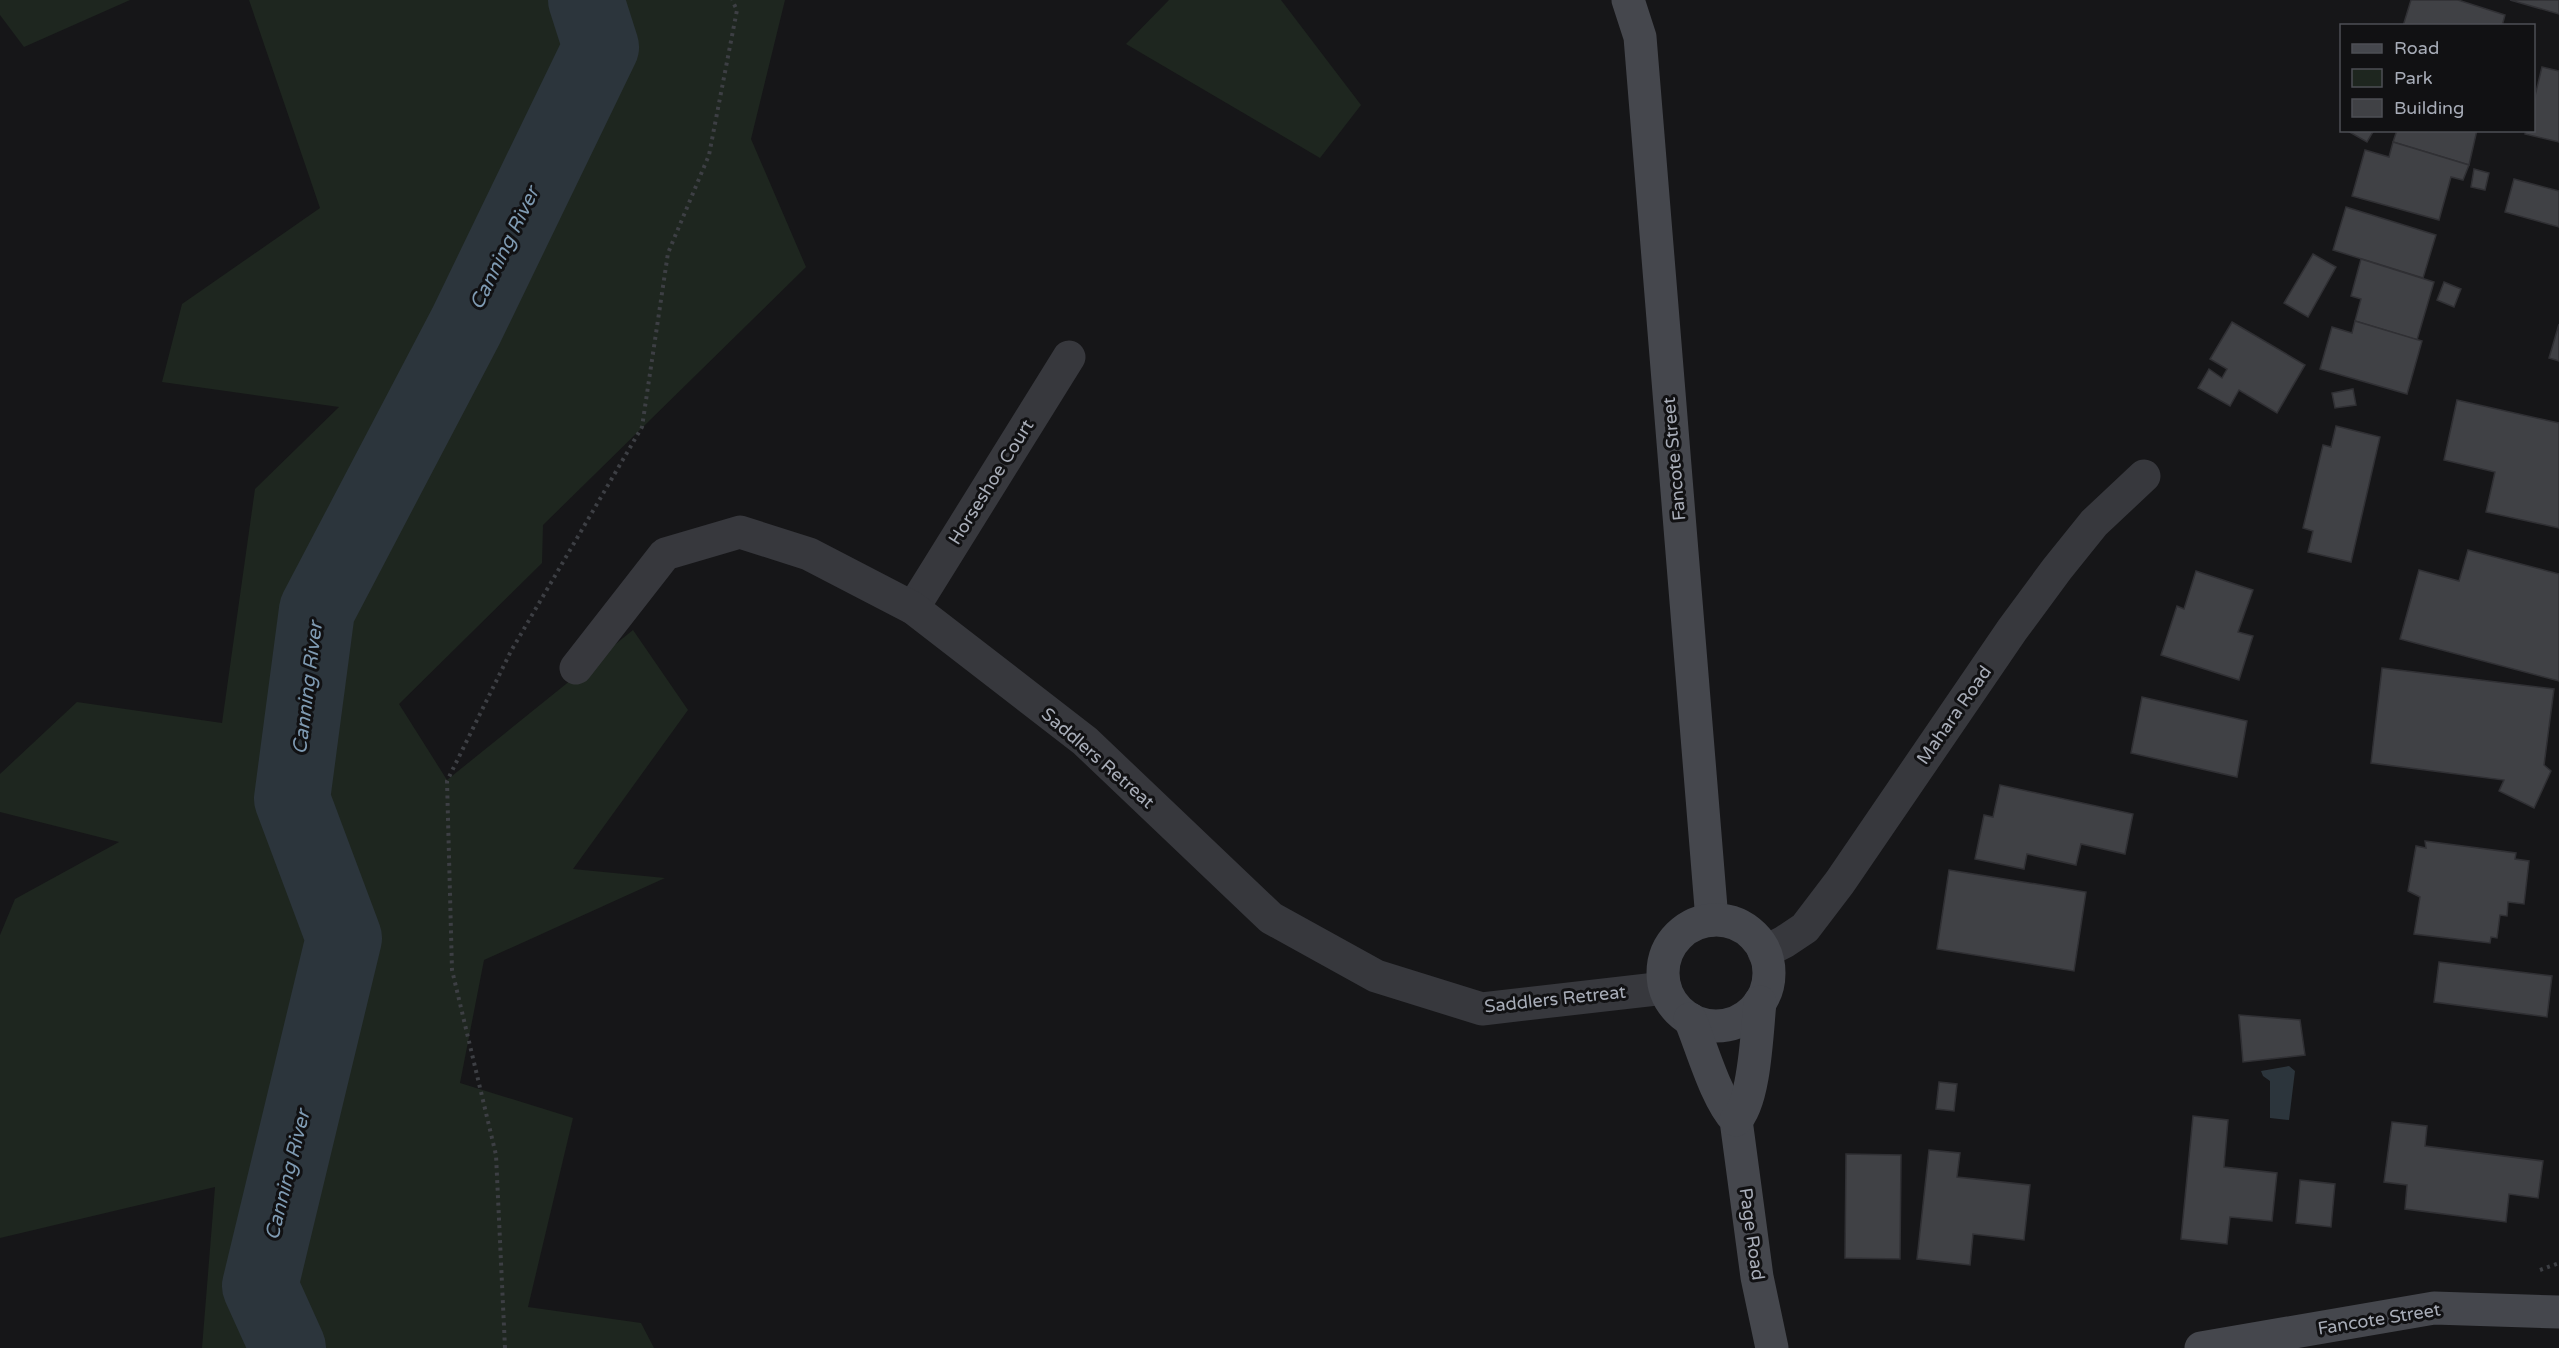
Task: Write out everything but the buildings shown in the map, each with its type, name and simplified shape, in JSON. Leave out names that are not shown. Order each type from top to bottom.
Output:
[{"type":"main road","name":"Fancote Street","points":[[1628,0],[1640,37],[1712,920]]},
{"type":"main road","points":[[1736,1120],[1743,1113],[1749,1095],[1760,1002],[1767,986],[1769,968],[1764,952],[1755,938],[1743,927],[1712,920],[1696,923],[1683,931],[1672,943],[1665,957],[1663,972],[1665,988],[1670,1001],[1690,1019],[1716,1026],[1734,1023],[1749,1014],[1760,1002]]},
{"type":"main road","name":"Page Road","points":[[1690,1019],[1718,1093],[1736,1120],[1757,1277],[1772,1348]]},
{"type":"main road","name":"Fancote Street","points":[[2201,1348],[2434,1308],[2559,1312]]},
{"type":"street","name":"Horseshoe Court","points":[[913,608],[1069,357]]},
{"type":"street","name":"Mahara Road","points":[[1764,952],[1785,942],[1805,928],[1840,882],[2057,569],[2094,523],[2144,476]]},
{"type":"street","name":"Saddlers Retreat","points":[[576,668],[665,554],[740,532],[809,554],[913,608],[1085,741],[1271,918],[1376,976],[1482,1009],[1665,988]]},
{"type":"green space","points":[[0,0],[130,0],[24,47],[0,15]]},
{"type":"green space","points":[[249,0],[785,0],[751,139],[806,267],[543,525],[542,563],[399,704],[447,780],[633,630],[688,710],[573,869],[665,878],[484,960],[460,1083],[573,1118],[528,1307],[641,1323],[654,1348],[202,1348],[215,1187],[0,1238],[0,935],[15,899],[119,842],[0,812],[0,774],[77,702],[222,723],[255,489],[339,407],[162,382],[182,304],[320,208]]},
{"type":"green space","points":[[1169,0],[1281,0],[1361,105],[1320,158],[1126,44]]},
{"type":"shaded area","points":[[2289,1066],[2295,1071],[2289,1120],[2270,1118],[2270,1081],[2263,1076],[2261,1071]]},
{"type":"waterway","name":"Canning River","points":[[288,1348],[260,1286],[344,938],[292,799],[317,610],[466,326],[601,47],[586,0]]}]
